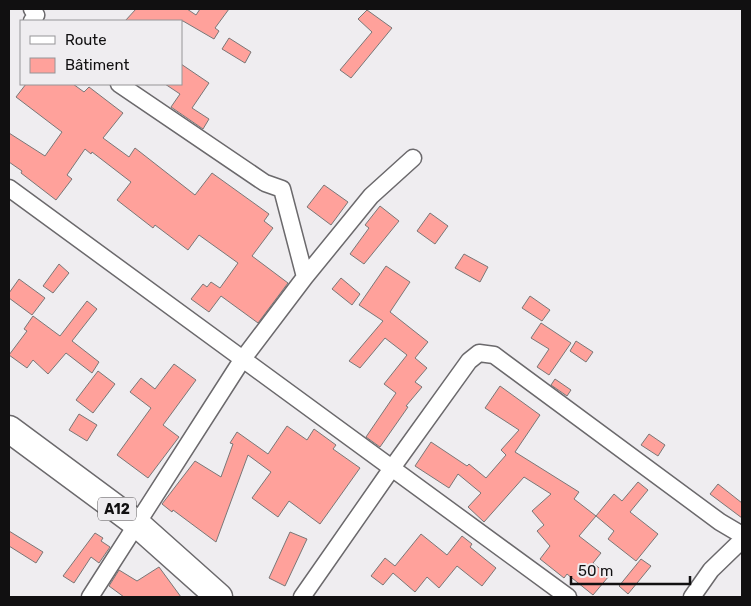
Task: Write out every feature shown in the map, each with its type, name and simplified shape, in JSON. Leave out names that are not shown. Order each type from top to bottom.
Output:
[{"type":"main road","name":"A12","points":[[9,429],[136,523],[219,597]]},
{"type":"street","points":[[32,9],[36,15],[33,20]]},
{"type":"street","points":[[120,85],[265,183],[282,189],[305,278]]},
{"type":"street","points":[[90,597],[242,360],[371,196],[413,158]]},
{"type":"street","points":[[9,188],[568,597]]},
{"type":"street","points":[[302,597],[469,361],[479,352],[494,355],[720,522],[742,534]]},
{"type":"street","points":[[692,597],[711,570],[742,540]]},
{"type":"building","points":[[136,9],[187,9],[196,15],[200,9],[229,9],[215,28],[219,31],[214,39],[182,20],[126,20]]},
{"type":"building","points":[[367,10],[392,28],[351,78],[340,70],[372,32],[358,19]]},
{"type":"building","points":[[229,38],[251,52],[245,63],[222,49]]},
{"type":"building","points":[[182,65],[209,83],[192,108],[209,119],[203,129],[171,107],[180,94],[166,85],[182,85]]},
{"type":"building","points":[[25,85],[74,85],[84,92],[89,87],[123,113],[103,138],[129,157],[135,148],[195,195],[212,173],[269,214],[264,221],[273,228],[252,256],[288,283],[258,323],[221,296],[209,312],[191,299],[203,284],[207,287],[211,282],[220,288],[238,263],[199,235],[188,250],[155,225],[153,228],[117,200],[131,182],[92,152],[91,154],[85,149],[67,175],[72,179],[56,200],[9,162],[9,133],[45,156],[62,132],[16,97]]},
{"type":"building","points":[[324,185],[348,202],[331,225],[307,207]]},
{"type":"building","points":[[380,206],[399,221],[364,264],[350,254],[369,228],[365,225]]},
{"type":"building","points":[[430,213],[448,226],[435,244],[417,231]]},
{"type":"building","points":[[464,254],[488,267],[480,282],[455,268]]},
{"type":"building","points":[[59,264],[69,273],[53,293],[43,286]]},
{"type":"building","points":[[386,266],[410,282],[390,312],[428,342],[415,358],[427,368],[415,382],[422,387],[406,406],[408,407],[380,447],[366,437],[396,393],[384,384],[407,355],[385,338],[360,368],[349,361],[383,321],[359,305]]},
{"type":"building","points":[[341,278],[360,294],[352,305],[332,289]]},
{"type":"building","points":[[19,279],[45,298],[32,315],[9,298],[9,293]]},
{"type":"building","points":[[530,296],[550,310],[542,321],[522,308]]},
{"type":"building","points":[[87,301],[97,309],[72,341],[99,362],[92,373],[66,353],[48,374],[33,360],[27,368],[9,355],[27,331],[24,329],[33,316],[60,336]]},
{"type":"building","points":[[541,323],[571,343],[549,375],[537,367],[549,349],[531,338]]},
{"type":"building","points":[[576,341],[593,352],[586,362],[570,351]]},
{"type":"building","points":[[174,364],[196,380],[163,425],[179,437],[148,478],[117,455],[151,408],[130,392],[141,378],[155,389]]},
{"type":"building","points":[[98,371],[115,384],[93,413],[76,400]]},
{"type":"building","points":[[555,379],[571,390],[567,396],[551,385]]},
{"type":"building","points":[[500,386],[540,415],[515,452],[579,492],[574,499],[596,516],[579,536],[601,553],[593,563],[609,576],[593,595],[567,574],[564,578],[540,559],[550,546],[537,531],[544,525],[532,511],[551,494],[524,477],[484,522],[468,507],[481,493],[458,474],[449,488],[415,466],[431,442],[467,466],[469,464],[486,478],[506,455],[501,450],[519,430],[485,408]]},
{"type":"building","points":[[79,414],[97,425],[87,441],[69,430]]},
{"type":"building","points":[[287,426],[307,440],[314,429],[336,445],[333,449],[360,468],[320,524],[289,501],[278,517],[252,498],[271,472],[248,455],[216,542],[162,504],[195,461],[221,477],[233,444],[230,443],[237,432],[268,454]]},
{"type":"building","points":[[649,434],[665,445],[658,456],[641,445]]},
{"type":"building","points":[[638,482],[648,490],[630,512],[658,534],[636,561],[608,539],[614,531],[596,516],[614,494],[622,501]]},
{"type":"building","points":[[718,484],[742,503],[742,518],[710,494]]},
{"type":"building","points":[[9,531],[43,552],[36,563],[9,546]]},
{"type":"building","points":[[290,532],[307,539],[285,586],[269,578]]},
{"type":"building","points":[[95,533],[103,538],[101,541],[110,547],[99,563],[91,557],[74,583],[63,576]]},
{"type":"building","points":[[421,534],[447,555],[462,536],[472,544],[470,547],[496,568],[482,586],[457,566],[439,588],[427,577],[415,592],[393,573],[383,585],[371,576],[385,558],[395,566]]},
{"type":"building","points":[[641,559],[651,566],[628,594],[619,586]]},
{"type":"building","points":[[159,567],[181,597],[124,597],[109,586],[119,570],[137,581]]}]
